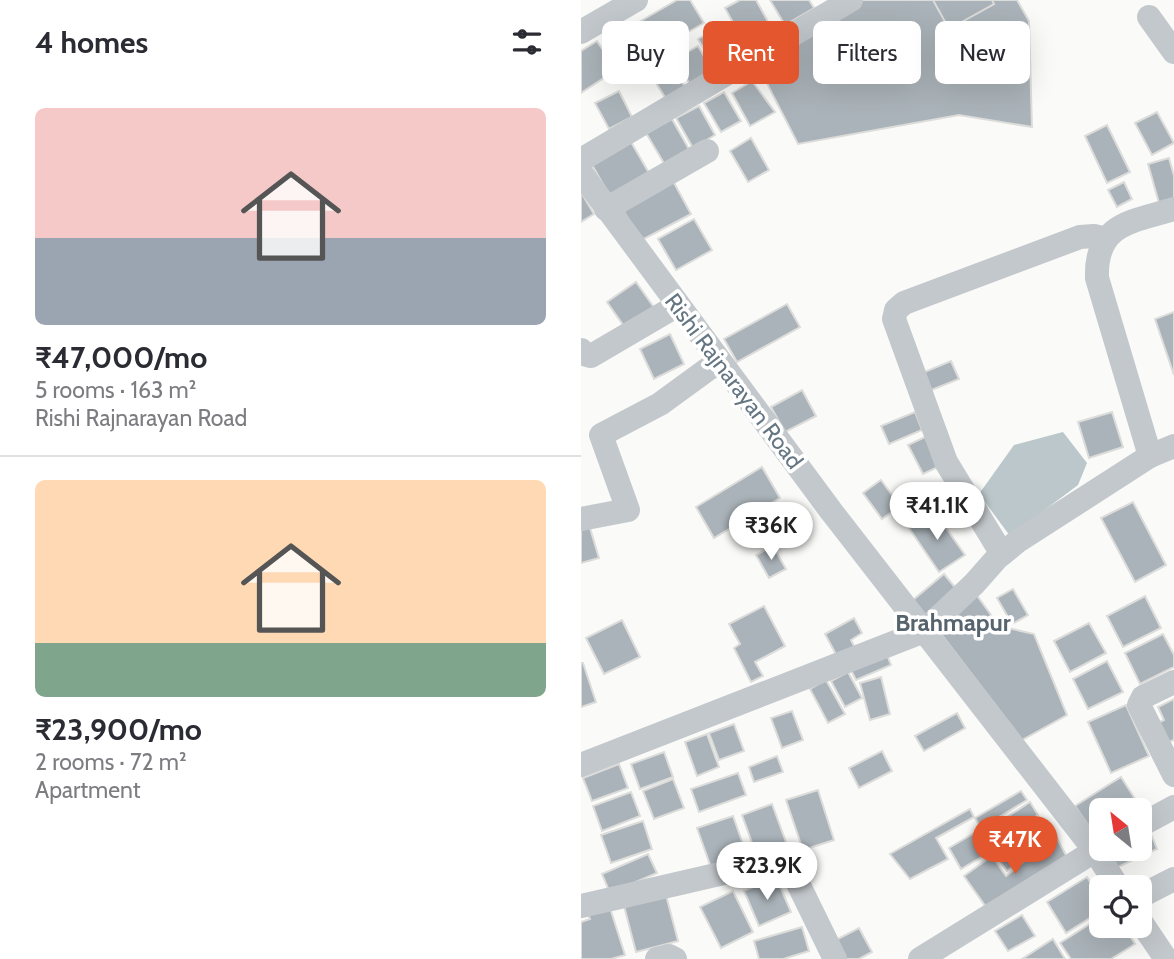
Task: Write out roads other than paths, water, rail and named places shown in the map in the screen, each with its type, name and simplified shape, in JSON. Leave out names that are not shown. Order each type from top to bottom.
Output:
[{"type":"street","points":[[581,32],[636,0]]},
{"type":"street","points":[[581,160],[851,0]]},
{"type":"street","points":[[1149,17],[1174,52]]},
{"type":"street","points":[[606,209],[707,151]]},
{"type":"street","name":"Rishi Rajnarayan Road","points":[[581,173],[831,511],[1089,838]]},
{"type":"street","points":[[1150,456],[1097,278],[1096,258],[1112,232],[1129,222],[1174,209]]},
{"type":"street","points":[[1002,554],[946,462],[894,319],[896,310],[904,303],[1080,237],[1106,239]]},
{"type":"street","points":[[581,350],[583,354],[591,356],[678,305]]},
{"type":"street","points":[[581,519],[628,510],[591,437],[660,404],[719,361]]},
{"type":"street","points":[[581,765],[924,631],[1002,554],[1029,534],[1150,456],[1174,446]]},
{"type":"street","points":[[1174,682],[1143,697],[1139,705],[1174,775]]},
{"type":"street","points":[[1152,819],[1174,807]]},
{"type":"street","points":[[920,959],[1089,855]]},
{"type":"street","points":[[581,906],[783,861],[790,867],[835,959]]},
{"type":"street","points":[[1152,890],[1174,879]]},
{"type":"street","points":[[1152,938],[1166,959]]},
{"type":"street","points":[[657,959],[669,956],[675,959]]},
{"type":"district","name":"Brahmapur","points":[[953,622]]}]
